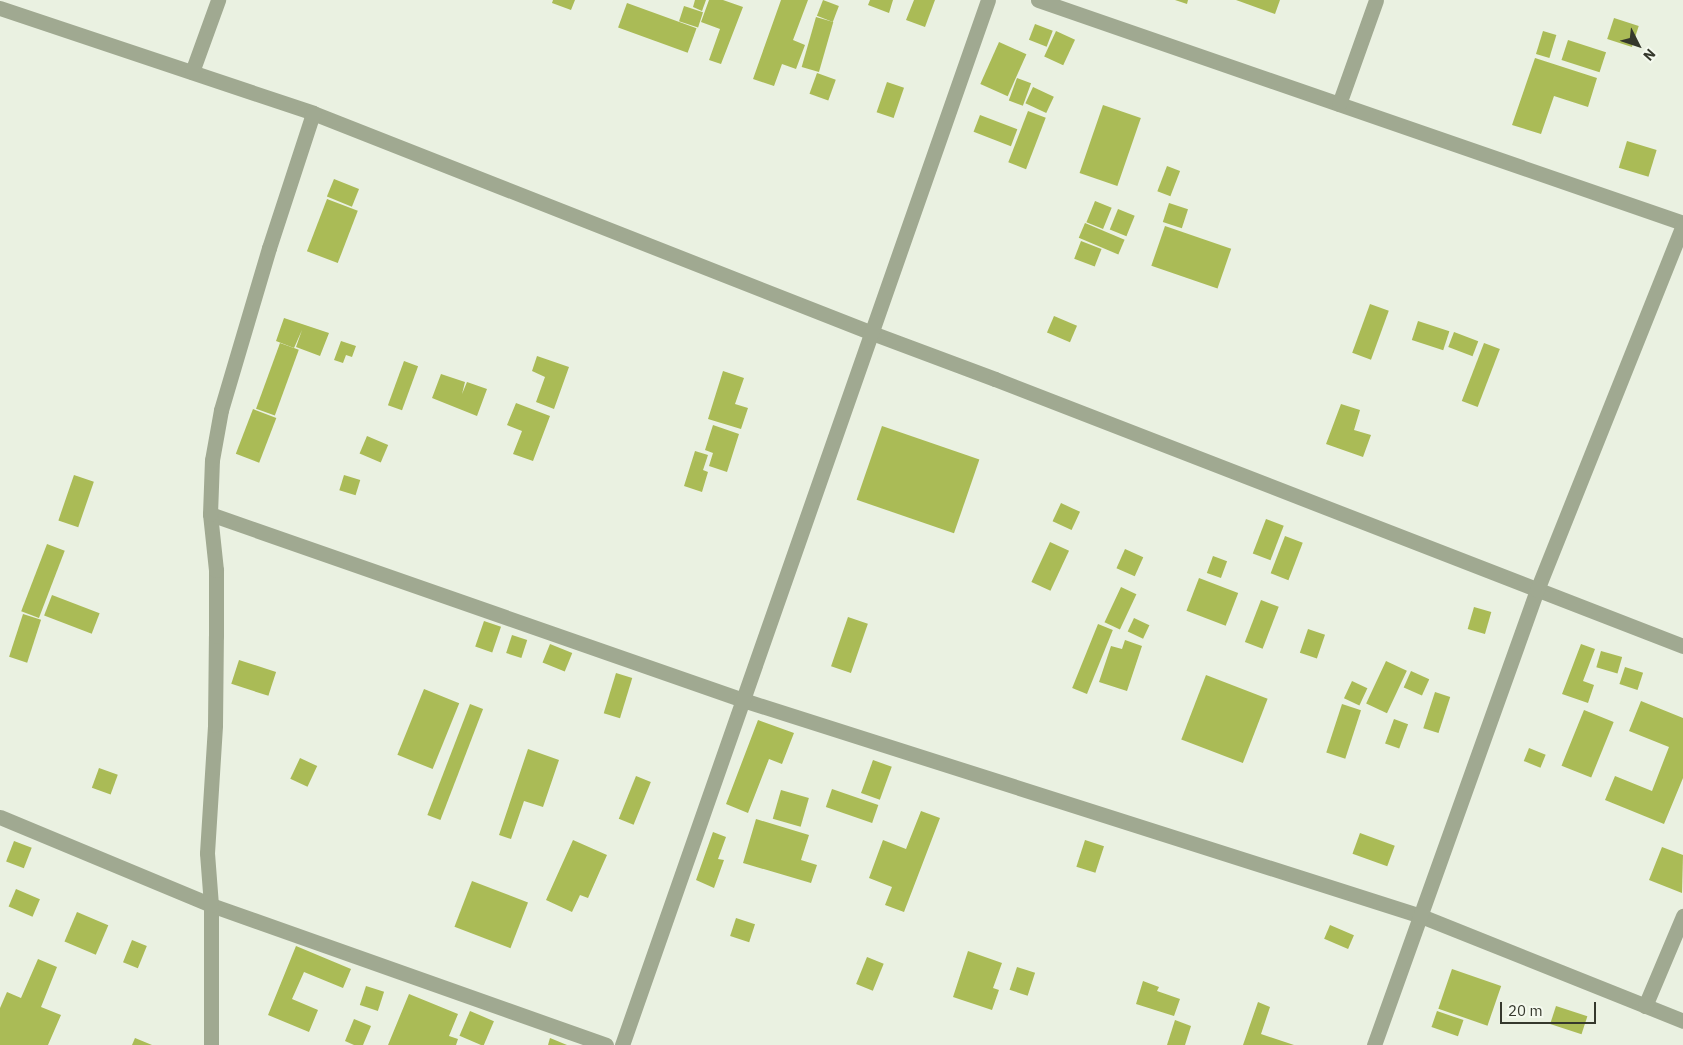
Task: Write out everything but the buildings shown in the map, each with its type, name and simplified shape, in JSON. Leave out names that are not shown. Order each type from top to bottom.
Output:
[{"type":"street","points":[[192,72],[218,0]]},
{"type":"street","points":[[622,1045],[988,0]]},
{"type":"street","points":[[1038,0],[1683,224],[1537,590],[1374,1045]]},
{"type":"street","points":[[1339,104],[1376,0]]},
{"type":"street","points":[[0,8],[313,113],[872,333],[1004,382],[1683,646]]},
{"type":"street","points":[[211,1045],[211,905],[207,853],[216,725],[216,570],[210,514],[212,460],[221,410],[269,248],[313,113]]},
{"type":"street","points":[[210,514],[743,700],[1420,916],[1683,1021]]},
{"type":"street","points":[[0,817],[211,905],[606,1045]]},
{"type":"street","points":[[1646,1006],[1683,916]]}]
